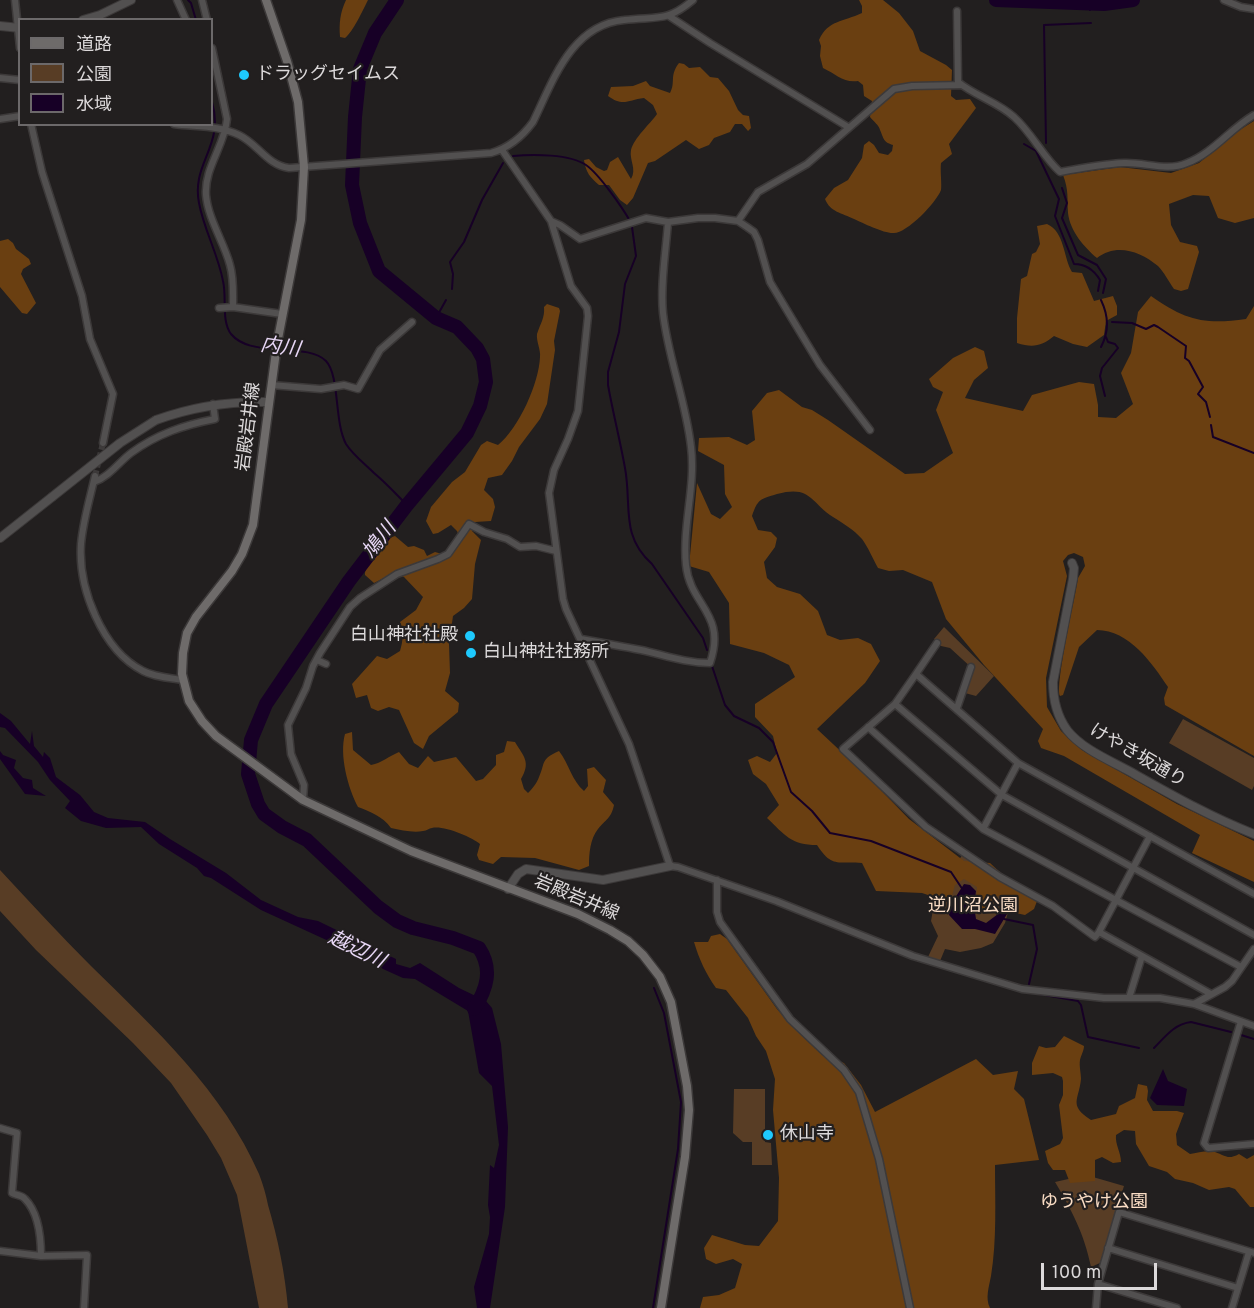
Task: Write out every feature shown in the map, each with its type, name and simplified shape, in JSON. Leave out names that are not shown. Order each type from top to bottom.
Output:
[{"type":"main road","name":"岩殿岩井線","points":[[266,0],[288,61],[298,102],[304,167],[301,220],[277,344],[258,501],[249,540],[232,571],[196,617],[187,633],[181,663],[189,701],[202,721],[216,736],[303,800],[411,850],[578,914],[628,941],[643,955],[660,977],[671,1002],[685,1075],[689,1110],[685,1157],[661,1308]]},
{"type":"street","points":[[0,26],[18,28],[15,0]]},
{"type":"street","points":[[90,18],[131,0]]},
{"type":"street","points":[[177,0],[185,18]]},
{"type":"street","points":[[202,0],[206,18]]},
{"type":"street","points":[[193,126],[225,129],[248,140],[274,164],[289,168],[480,154],[502,150],[520,137],[533,122],[560,66],[587,33],[614,21],[663,18],[683,9],[693,0]]},
{"type":"street","points":[[1224,0],[1241,7],[1254,9]]},
{"type":"street","points":[[957,11],[958,82],[1013,116],[1060,172],[1125,163],[1176,167],[1197,158],[1240,123],[1254,115]]},
{"type":"street","points":[[669,16],[848,127]]},
{"type":"street","points":[[213,58],[227,111],[225,129],[211,168],[206,195],[231,267],[233,307]]},
{"type":"street","points":[[0,78],[18,80]]},
{"type":"street","points":[[738,221],[758,192],[807,164],[894,89],[912,86],[961,85]]},
{"type":"street","points":[[0,120],[18,116]]},
{"type":"street","points":[[31,126],[42,172],[82,296],[90,339],[113,394],[103,443]]},
{"type":"street","points":[[502,150],[551,221],[571,286],[587,308],[578,411],[550,481],[549,503],[563,599],[629,744],[670,866]]},
{"type":"street","points":[[551,221],[580,238],[646,218],[668,222],[698,218],[738,221],[754,232],[770,282],[820,365],[870,430]]},
{"type":"street","points":[[581,639],[643,650],[673,660],[699,663],[710,663],[714,649],[714,627],[690,583],[686,564],[692,457],[685,412],[667,340],[663,311],[662,292],[668,222]]},
{"type":"street","points":[[219,308],[233,307],[282,314]]},
{"type":"street","points":[[272,385],[321,389],[344,385],[358,389],[380,350],[412,322]]},
{"type":"street","points":[[0,538],[120,443],[156,420],[213,404],[269,402]]},
{"type":"street","points":[[183,680],[144,671],[128,662],[119,653],[98,623],[89,598],[81,556],[81,542],[94,479],[103,478],[133,452],[159,436],[186,425],[215,419],[213,404]]},
{"type":"street","points":[[303,800],[304,785],[291,754],[288,726],[316,660],[350,607],[397,574],[448,554],[469,524],[484,532],[507,539],[520,547],[536,546],[556,551]]},
{"type":"street","name":"けやき坂通り","points":[[1072,563],[1073,579],[1053,682],[1056,707],[1067,730],[1077,741],[1122,767],[1224,822],[1254,834]]},
{"type":"street","points":[[938,643],[895,704],[843,749],[926,827],[1000,877],[1053,906],[1095,937],[1150,836]]},
{"type":"street","points":[[316,660],[326,664]]},
{"type":"street","points":[[957,708],[970,667]]},
{"type":"street","points":[[916,674],[1018,764],[1254,894]]},
{"type":"street","points":[[895,704],[1002,795],[1254,935]]},
{"type":"street","points":[[868,727],[983,829],[1241,967]]},
{"type":"street","points":[[983,829],[1018,764]]},
{"type":"street","points":[[508,889],[518,874],[526,869],[603,880],[670,866],[678,867],[776,901],[914,956],[1000,983],[1022,989],[1082,996],[1160,998],[1194,1004],[1254,1026]]},
{"type":"street","points":[[717,880],[717,912],[720,922],[790,1019],[844,1070],[859,1092],[879,1159],[910,1308]]},
{"type":"street","points":[[1099,932],[1211,994]]},
{"type":"street","points":[[1194,1004],[1232,981],[1254,949]]},
{"type":"street","points":[[1129,998],[1142,956]]},
{"type":"street","points":[[1241,1021],[1204,1143],[1208,1148],[1254,1144]]},
{"type":"street","points":[[0,1128],[17,1133],[12,1193],[24,1198],[35,1216],[41,1235],[41,1256]]},
{"type":"street","points":[[1096,1308],[1098,1284],[1119,1212],[1251,1252],[1232,1308]]},
{"type":"street","points":[[1108,1248],[1238,1288]]},
{"type":"street","points":[[0,1251],[41,1256],[88,1256],[84,1308]]},
{"type":"street","points":[[1098,1284],[1177,1308]]},
{"type":"green space","points":[[944,627],[994,676],[976,696],[965,693],[973,669],[950,648],[941,646],[934,639]]},
{"type":"green space","points":[[1183,719],[1254,758],[1252,790],[1169,743]]},
{"type":"green space","name":"逆川沼公園","points":[[962,855],[1000,880],[1009,909],[1005,923],[993,943],[960,952],[945,949],[940,961],[928,957],[938,936],[931,921],[934,904]]},
{"type":"green space","points":[[0,870],[186,1062],[227,1115],[244,1144],[263,1186],[281,1256],[288,1308],[259,1308],[237,1195],[221,1158],[207,1135],[171,1083],[133,1043],[36,950],[0,911]]},
{"type":"green space","points":[[734,1089],[765,1089],[765,1142],[771,1143],[772,1165],[752,1165],[752,1142],[743,1142],[733,1133]]},
{"type":"green space","name":"ゆうやけ公園","points":[[1086,1175],[1124,1186],[1100,1263],[1091,1267],[1077,1223],[1055,1182]]},
{"type":"shaded area","points":[[346,0],[368,0],[345,38],[340,37],[340,27],[341,14]]},
{"type":"shaded area","points":[[859,0],[883,0],[899,13],[913,31],[920,51],[952,70],[951,96],[956,100],[970,99],[976,108],[949,144],[952,154],[941,163],[941,190],[938,196],[913,223],[900,232],[894,233],[880,230],[837,212],[825,199],[834,188],[848,180],[862,158],[864,145],[869,141],[879,153],[888,155],[892,151],[893,145],[884,140],[878,126],[870,117],[872,101],[864,96],[863,85],[858,81],[844,79],[823,68],[820,56],[819,40],[823,33],[837,22],[862,13]]},
{"type":"shaded area","points":[[679,63],[689,68],[700,67],[710,77],[718,78],[729,91],[738,110],[743,115],[749,116],[751,128],[748,131],[742,124],[735,124],[730,132],[714,138],[709,145],[699,149],[686,140],[655,161],[648,163],[633,198],[627,205],[620,200],[609,185],[599,185],[593,180],[587,172],[584,160],[589,159],[596,167],[604,171],[607,170],[610,162],[618,157],[631,179],[633,145],[657,114],[653,105],[644,98],[626,102],[613,99],[608,96],[611,87],[633,86],[646,81],[650,86],[670,93],[674,72]]},
{"type":"shaded area","points":[[1254,121],[1254,218],[1235,223],[1218,218],[1209,196],[1193,195],[1169,204],[1171,225],[1180,242],[1197,246],[1199,252],[1188,289],[1181,291],[1174,289],[1158,266],[1144,256],[1120,250],[1104,253],[1097,258],[1078,238],[1069,220],[1067,190],[1063,175],[1120,167],[1171,173],[1199,163]]},
{"type":"shaded area","points":[[1047,224],[1057,233],[1072,272],[1082,273],[1094,301],[1113,296],[1117,306],[1117,315],[1106,321],[1104,335],[1087,347],[1054,336],[1037,345],[1017,343],[1021,279],[1027,276],[1032,254],[1036,252],[1040,244],[1037,226]]},
{"type":"shaded area","points":[[8,239],[29,259],[31,264],[23,269],[21,274],[36,303],[27,314],[22,313],[0,287],[0,241]]},
{"type":"shaded area","points":[[1151,296],[1174,311],[1206,321],[1246,319],[1254,306],[1254,756],[1165,705],[1164,698],[1168,687],[1155,668],[1129,642],[1109,631],[1097,630],[1079,647],[1063,695],[1060,696],[1060,675],[1066,640],[1078,578],[1085,566],[1083,557],[1074,553],[1068,555],[1063,561],[1067,576],[1046,678],[1047,707],[1061,731],[1082,750],[1177,804],[1254,841],[1254,882],[1192,853],[1200,835],[1064,756],[1041,748],[1038,741],[1043,729],[984,665],[946,619],[932,582],[903,570],[889,571],[878,568],[859,535],[804,493],[777,494],[760,500],[752,516],[758,530],[771,532],[777,538],[775,547],[764,562],[767,578],[777,587],[800,594],[818,611],[827,635],[840,640],[858,638],[871,644],[880,661],[865,683],[817,729],[909,819],[964,861],[990,863],[1002,874],[1016,882],[1021,890],[1032,890],[1039,896],[1034,909],[1025,915],[1011,912],[1001,895],[992,898],[986,912],[979,911],[976,905],[977,887],[964,879],[955,885],[951,899],[943,900],[922,893],[876,891],[862,863],[831,860],[817,845],[795,841],[767,818],[779,805],[766,784],[753,774],[748,760],[757,756],[770,762],[777,753],[773,736],[755,717],[755,704],[795,677],[789,665],[764,653],[730,644],[729,603],[709,572],[689,566],[697,483],[711,514],[720,519],[732,507],[725,494],[724,465],[698,451],[699,438],[729,437],[747,445],[755,440],[752,411],[767,393],[779,390],[802,407],[828,420],[905,474],[924,473],[953,453],[936,410],[943,392],[933,387],[929,379],[953,358],[975,347],[984,351],[988,368],[974,380],[965,398],[1023,411],[1032,395],[1079,382],[1094,384],[1098,417],[1116,418],[1133,404],[1121,373],[1131,353],[1138,312]]},
{"type":"shaded area","points":[[547,304],[559,308],[560,311],[547,404],[540,419],[502,475],[488,478],[484,490],[493,499],[495,507],[491,521],[475,522],[472,531],[481,540],[475,564],[472,599],[453,616],[449,644],[450,673],[445,691],[459,703],[458,712],[429,736],[423,749],[414,743],[399,710],[389,707],[378,711],[371,708],[367,695],[356,698],[352,684],[377,656],[387,659],[400,651],[403,636],[400,622],[416,610],[423,597],[404,577],[394,573],[374,583],[365,575],[366,569],[379,546],[395,536],[408,547],[414,546],[424,550],[427,556],[435,552],[449,556],[461,541],[457,531],[451,525],[433,534],[426,521],[431,507],[452,482],[465,472],[481,445],[487,441],[498,445],[520,417],[532,392],[539,368],[540,354],[537,334],[544,307]]},
{"type":"shaded area","points":[[352,732],[353,750],[371,765],[399,752],[409,764],[418,768],[428,756],[434,762],[456,757],[476,781],[483,779],[496,765],[496,755],[504,752],[507,741],[515,742],[525,760],[526,768],[521,779],[528,793],[537,781],[544,761],[559,751],[576,782],[584,791],[588,786],[587,769],[594,767],[606,780],[603,792],[614,805],[613,810],[593,837],[589,866],[579,870],[535,858],[501,857],[493,864],[479,860],[477,855],[480,844],[471,838],[443,828],[415,832],[391,828],[380,817],[358,807],[348,781],[343,752],[345,734]]},
{"type":"shaded area","points":[[720,934],[727,939],[777,1009],[797,1031],[822,1055],[844,1063],[861,1085],[875,1112],[976,1059],[993,1075],[1018,1071],[1014,1089],[1024,1099],[1039,1160],[995,1165],[994,1249],[988,1296],[990,1308],[700,1308],[703,1297],[719,1295],[735,1288],[742,1264],[733,1259],[716,1264],[706,1259],[704,1248],[712,1235],[745,1245],[759,1246],[778,1221],[779,1178],[773,1110],[775,1079],[766,1051],[748,1018],[726,990],[716,988],[703,966],[694,942],[708,942],[711,936]]},
{"type":"shaded area","points":[[1064,1036],[1084,1046],[1080,1060],[1081,1079],[1077,1106],[1084,1115],[1091,1120],[1116,1114],[1119,1106],[1135,1098],[1138,1084],[1147,1086],[1147,1100],[1153,1111],[1184,1113],[1176,1134],[1177,1145],[1190,1154],[1212,1151],[1229,1157],[1239,1154],[1247,1159],[1254,1155],[1254,1207],[1250,1207],[1235,1189],[1229,1187],[1209,1190],[1175,1179],[1167,1172],[1149,1166],[1136,1144],[1135,1131],[1124,1130],[1116,1135],[1121,1162],[1113,1163],[1102,1157],[1095,1160],[1095,1181],[1070,1183],[1065,1170],[1053,1170],[1048,1163],[1045,1151],[1060,1144],[1063,1138],[1059,1105],[1063,1095],[1063,1081],[1062,1077],[1053,1073],[1032,1075],[1032,1063],[1039,1046],[1055,1047]]},
{"type":"water","name":"越辺川","points":[[0,713],[11,721],[30,744],[32,731],[34,746],[43,757],[44,752],[50,758],[56,777],[80,795],[94,812],[108,818],[145,822],[226,873],[261,900],[298,917],[318,921],[396,959],[396,964],[410,968],[420,963],[459,988],[486,1001],[492,1008],[501,1044],[508,1127],[505,1207],[490,1308],[477,1308],[474,1287],[489,1234],[490,1165],[494,1168],[499,1145],[492,1086],[479,1073],[468,1011],[415,979],[403,978],[370,960],[261,910],[211,878],[204,876],[197,868],[159,844],[141,827],[106,828],[81,821],[65,808],[70,801],[50,780],[38,762],[5,728],[0,727]]},
{"type":"water","points":[[0,751],[3,755],[16,760],[14,768],[23,778],[32,780],[33,788],[46,796],[25,794],[0,759]]},
{"type":"water","points":[[964,884],[970,885],[976,891],[974,906],[976,919],[986,923],[1002,911],[1007,914],[995,934],[975,929],[962,929],[949,915],[951,904]]},
{"type":"water","points":[[1163,1069],[1168,1081],[1187,1089],[1184,1106],[1157,1105],[1150,1098]]},
{"type":"waterway","name":"内川","points":[[188,0],[195,18]]},
{"type":"waterway","name":"鳩川","points":[[397,0],[375,33],[360,69],[352,185],[360,223],[379,271],[436,318],[457,327],[477,348],[483,359],[486,382],[480,406],[467,433],[407,505],[349,581],[266,704],[251,740],[248,774],[258,804],[264,814],[282,827],[307,840],[378,907],[397,921],[413,928],[453,938],[479,948],[486,964],[487,979],[474,1009]]},
{"type":"waterway","name":"鳩川","points":[[996,0],[1104,4],[1133,0]]},
{"type":"waterway","name":"鳩川","points":[[1089,4],[1090,10]]},
{"type":"waterway","points":[[1046,143],[1044,25],[1091,23]]},
{"type":"waterway","name":"内川","points":[[213,107],[214,131],[199,177],[198,189],[201,213],[223,281],[228,329],[235,338],[250,346],[308,352],[326,361],[333,377],[342,435],[346,444],[407,505]]},
{"type":"waterway","points":[[1024,144],[1036,151],[1059,199],[1055,216],[1074,264],[1086,266],[1095,273],[1100,280],[1098,291]]},
{"type":"waterway","points":[[513,156],[541,155],[579,161],[591,169],[604,183],[630,221]]},
{"type":"waterway","points":[[452,289],[453,274],[450,262],[464,242],[482,200],[503,163]]},
{"type":"waterway","points":[[1062,188],[1067,203],[1062,218],[1078,255],[1097,265],[1106,279],[1103,293]]},
{"type":"waterway","points":[[632,227],[636,256],[625,284],[619,332],[608,372],[608,385],[625,468],[631,531],[642,553],[703,638],[707,650]]},
{"type":"waterway","points":[[436,318],[446,300]]},
{"type":"waterway","points":[[1101,300],[1106,312],[1107,324],[1106,335],[1101,347]]},
{"type":"waterway","points":[[1112,322],[1132,323],[1146,329],[1154,325],[1186,346],[1185,358],[1189,361],[1203,387],[1198,394],[1206,402],[1210,417]]},
{"type":"waterway","points":[[1105,396],[1100,376],[1102,368],[1118,348],[1115,344],[1108,342],[1106,337]]},
{"type":"waterway","points":[[1211,425],[1213,437],[1254,453]]},
{"type":"waterway","points":[[712,666],[725,705],[734,716],[759,728],[773,742],[791,792],[812,811],[830,833],[871,841],[951,872],[963,890]]},
{"type":"waterway","points":[[1004,919],[1033,925],[1037,949],[1029,984]]},
{"type":"waterway","points":[[653,1308],[678,1149],[681,1102],[664,1013],[654,988]]},
{"type":"waterway","points":[[1028,992],[1078,1001],[1081,1005],[1088,1037],[1139,1048]]},
{"type":"waterway","points":[[1154,1048],[1170,1032],[1185,1023],[1191,1022],[1231,1032]]},
{"type":"waterway","points":[[1241,1035],[1254,1039]]},
{"type":"tunnel","points":[[95,476],[103,443]]},
{"type":"place","name":"ドラッグセイムス","points":[[244,75]]},
{"type":"place","name":"白山神社社殿","points":[[470,636]]},
{"type":"place","name":"白山神社社務所","points":[[471,653]]},
{"type":"place","name":"休山寺","points":[[768,1135]]}]
